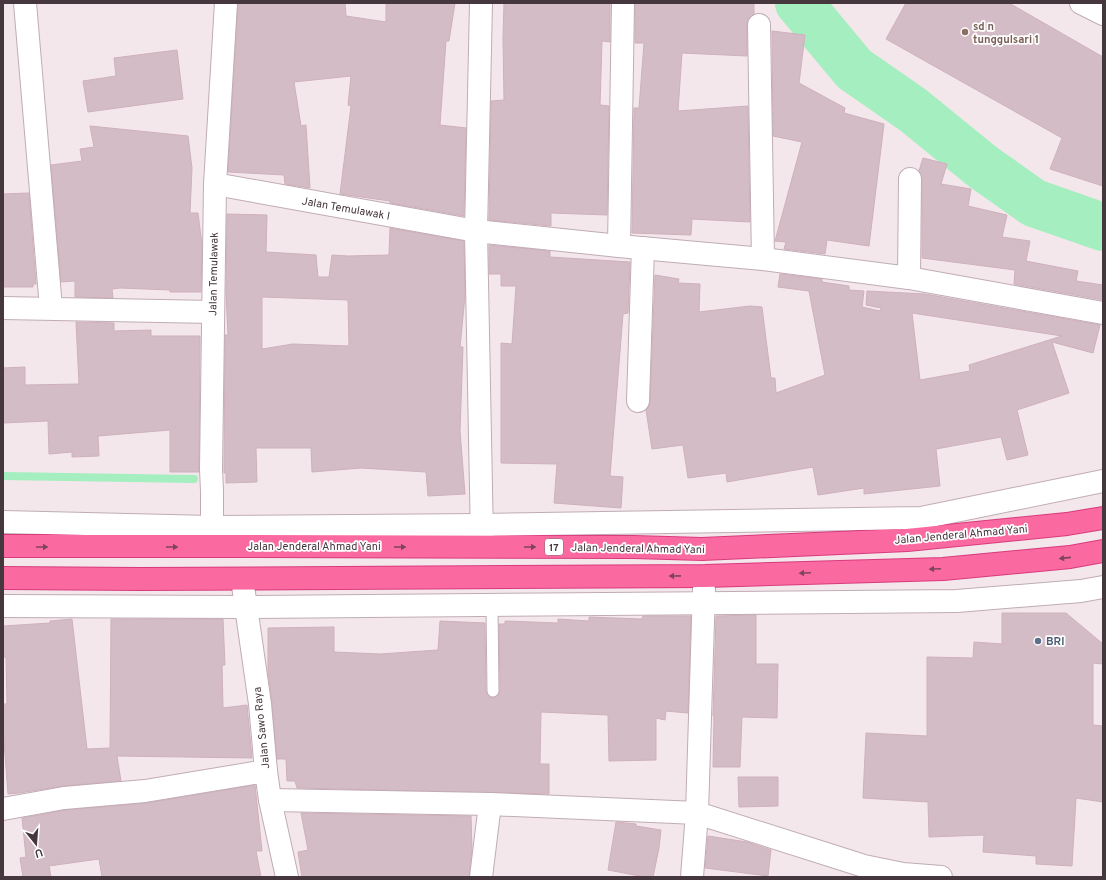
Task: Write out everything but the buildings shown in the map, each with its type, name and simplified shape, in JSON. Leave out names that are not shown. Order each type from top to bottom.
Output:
[{"type":"highway","name":"Jalan Jenderal Ahmad Yani","points":[[8,547],[127,547],[212,537],[348,536],[482,547],[702,549],[907,540],[1067,524],[1103,518]]},
{"type":"highway","points":[[3,578],[242,579],[490,576],[705,576],[943,569],[1070,557],[1103,551]]},
{"type":"street","points":[[25,3],[51,308]]},
{"type":"street","name":"Jalan Temulawak","points":[[212,537],[212,312],[215,184],[226,3]]},
{"type":"street","points":[[481,3],[476,231],[482,547]]},
{"type":"street","points":[[619,246],[623,3]]},
{"type":"street","points":[[1081,3],[1103,14]]},
{"type":"street","points":[[759,25],[763,259]]},
{"type":"street","points":[[909,278],[910,179]]},
{"type":"street","name":"Jalan Temulawak I","points":[[215,184],[476,231],[763,259],[909,278],[1103,313]]},
{"type":"street","points":[[638,401],[642,248]]},
{"type":"street","points":[[3,308],[212,312]]},
{"type":"street","points":[[348,536],[482,525],[921,518],[1103,482]]},
{"type":"street","points":[[802,520],[802,545]]},
{"type":"street","points":[[753,547],[755,521]]},
{"type":"street","points":[[8,547],[8,522],[127,525],[212,537]]},
{"type":"street","points":[[595,547],[596,523]]},
{"type":"street","points":[[127,525],[127,547]]},
{"type":"street","points":[[764,602],[767,574]]},
{"type":"street","points":[[490,576],[492,605]]},
{"type":"street","points":[[692,877],[697,813],[705,576]]},
{"type":"street","points":[[621,604],[622,577]]},
{"type":"street","points":[[318,578],[318,606]]},
{"type":"street","name":"Jalan Sawo Raya","points":[[242,579],[260,704],[270,800],[287,877]]},
{"type":"street","points":[[3,606],[245,607],[957,601],[1081,591],[1103,587]]},
{"type":"street","points":[[3,809],[64,798],[146,791],[266,772]]},
{"type":"street","points":[[270,800],[490,804],[697,813],[864,866],[903,874],[941,877]]},
{"type":"street","points":[[480,877],[490,804]]},
{"type":"lane","points":[[492,605],[493,691]]},
{"type":"waterway","points":[[799,3],[854,69],[913,110],[983,167],[1034,203],[1103,227]]},
{"type":"waterway","points":[[3,476],[194,479]]},
{"type":"place","name":"sd n tunggulsari 1","points":[[965,32]]},
{"type":"place","name":"BRI","points":[[1038,641]]}]
